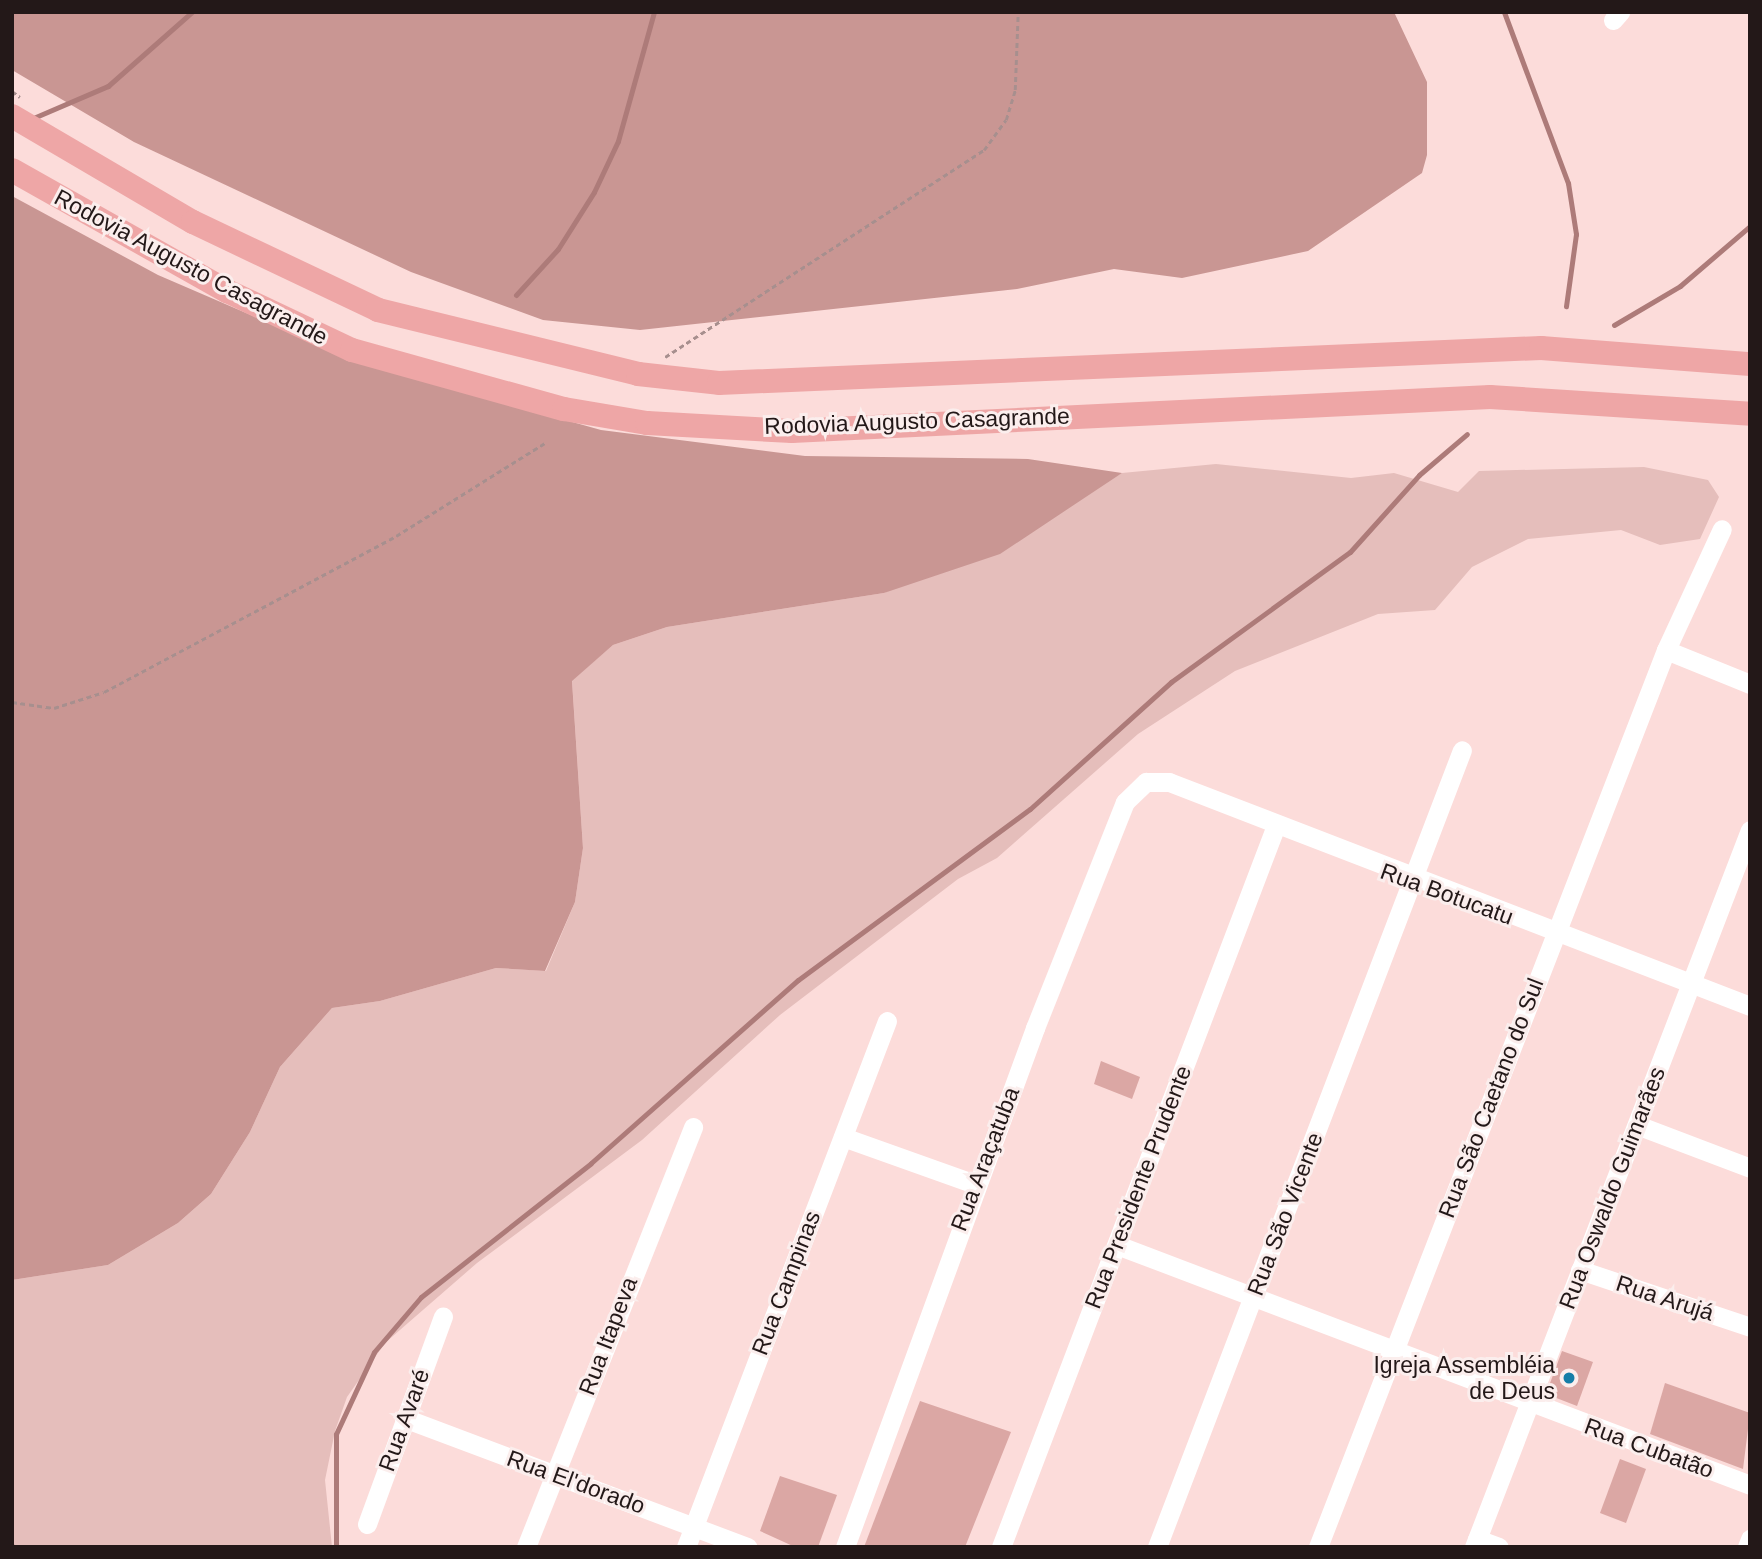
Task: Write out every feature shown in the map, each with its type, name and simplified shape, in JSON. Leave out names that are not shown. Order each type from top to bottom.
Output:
[{"type":"main road","name":"Rodovia Augusto Casagrande","points":[[18,107],[249,251],[378,310],[438,330],[647,367],[719,383],[1541,348],[1750,364]]},
{"type":"main road","name":"Rodovia Augusto Casagrande","points":[[12,170],[227,291],[352,350],[564,409],[647,423],[792,431],[1490,397],[1750,414]]},
{"type":"street","name":"Rua São Caetano do Sul","points":[[1318,1547],[1666,650],[1722,529]]},
{"type":"street","points":[[1666,650],[1750,684]]},
{"type":"street","name":"Rua São Vicente","points":[[1157,1547],[1462,750]]},
{"type":"street","name":"Rua Botucatu","points":[[1146,782],[1169,782],[1275,828],[1413,882],[1750,1006]]},
{"type":"street","name":"Rua Araçatuba","points":[[845,1547],[975,1184],[1125,802],[1146,782]]},
{"type":"street","name":"Rua Presidente Prudente","points":[[1001,1547],[1275,828]]},
{"type":"street","name":"Rua Oswaldo Guimarães","points":[[1476,1543],[1748,841]]},
{"type":"street","name":"Rua Campinas","points":[[686,1547],[887,1020]]},
{"type":"street","points":[[1637,1125],[1750,1168]]},
{"type":"street","name":"Rua Itapeva","points":[[526,1547],[693,1127]]},
{"type":"street","points":[[843,1138],[975,1184]]},
{"type":"street","name":"Rua Cubatão","points":[[1117,1245],[1750,1485]]},
{"type":"street","name":"Rua Arujá","points":[[1580,1270],[1750,1327]]},
{"type":"street","name":"Rua Avaré","points":[[367,1524],[443,1316]]},
{"type":"street","name":"Rua El'dorado","points":[[404,1418],[748,1547]]},
{"type":"street","points":[[1747,1547],[1750,1539]]},
{"type":"street","points":[[1476,1543],[1499,1547]]},
{"type":"path","points":[[647,367],[984,150],[1006,120],[1016,90],[1018,12]]},
{"type":"path","points":[[12,91],[18,107]]},
{"type":"path","points":[[647,367],[669,362]]},
{"type":"path","points":[[12,702],[54,708],[104,692],[396,536],[545,443]]},
{"type":"shaded area","points":[[12,12],[1394,12],[1427,82],[1427,155],[1422,173],[1308,251],[1182,278],[1114,269],[1017,289],[640,330],[543,320],[411,272],[134,142],[12,70]]},
{"type":"shaded area","points":[[12,196],[158,275],[365,364],[601,430],[805,456],[1028,459],[1122,473],[1000,554],[884,593],[667,627],[613,645],[572,681],[583,848],[575,902],[545,971],[496,968],[380,1001],[332,1008],[280,1067],[250,1132],[211,1194],[178,1223],[108,1265],[12,1280]]},
{"type":"shaded area","points":[[1216,464],[1351,478],[1394,473],[1458,492],[1479,471],[1644,467],[1708,480],[1719,497],[1700,539],[1660,545],[1621,530],[1528,539],[1472,567],[1435,610],[1378,614],[1235,671],[1138,734],[997,858],[958,879],[780,1015],[642,1140],[477,1263],[385,1343],[347,1397],[335,1431],[325,1480],[332,1547],[12,1547],[12,1280],[108,1265],[178,1223],[211,1194],[250,1132],[280,1067],[332,1008],[380,1001],[496,968],[546,971],[575,902],[583,848],[572,680],[613,645],[667,627],[884,593],[1122,473]]},
{"type":"building","points":[[1101,1061],[1140,1077],[1132,1099],[1094,1084]]},
{"type":"building","name":"Igreja Assembléia de Deus","points":[[1562,1351],[1593,1362],[1577,1406],[1546,1394]]},
{"type":"building","points":[[1665,1383],[1750,1413],[1743,1469],[1650,1434]]},
{"type":"building","points":[[920,1401],[1011,1432],[965,1547],[864,1547]]},
{"type":"building","points":[[1620,1459],[1646,1469],[1626,1523],[1600,1513]]},
{"type":"building","points":[[780,1476],[837,1495],[818,1547],[795,1547],[760,1531]]},
{"type":"waterway","points":[[31,119],[108,86],[192,12]]},
{"type":"waterway","points":[[516,295],[558,249],[594,192],[618,141],[654,12]]},
{"type":"waterway","points":[[1504,12],[1568,183],[1576,234],[1566,306]]},
{"type":"waterway","points":[[1614,325],[1680,286],[1750,226]]},
{"type":"waterway","points":[[336,1547],[336,1434],[374,1352],[421,1297],[591,1163],[798,980],[1030,809],[1171,682],[1350,552],[1419,475],[1467,434]]},
{"type":"place","name":"Igreja Assembléia de Deus","points":[[1569,1378]]}]
